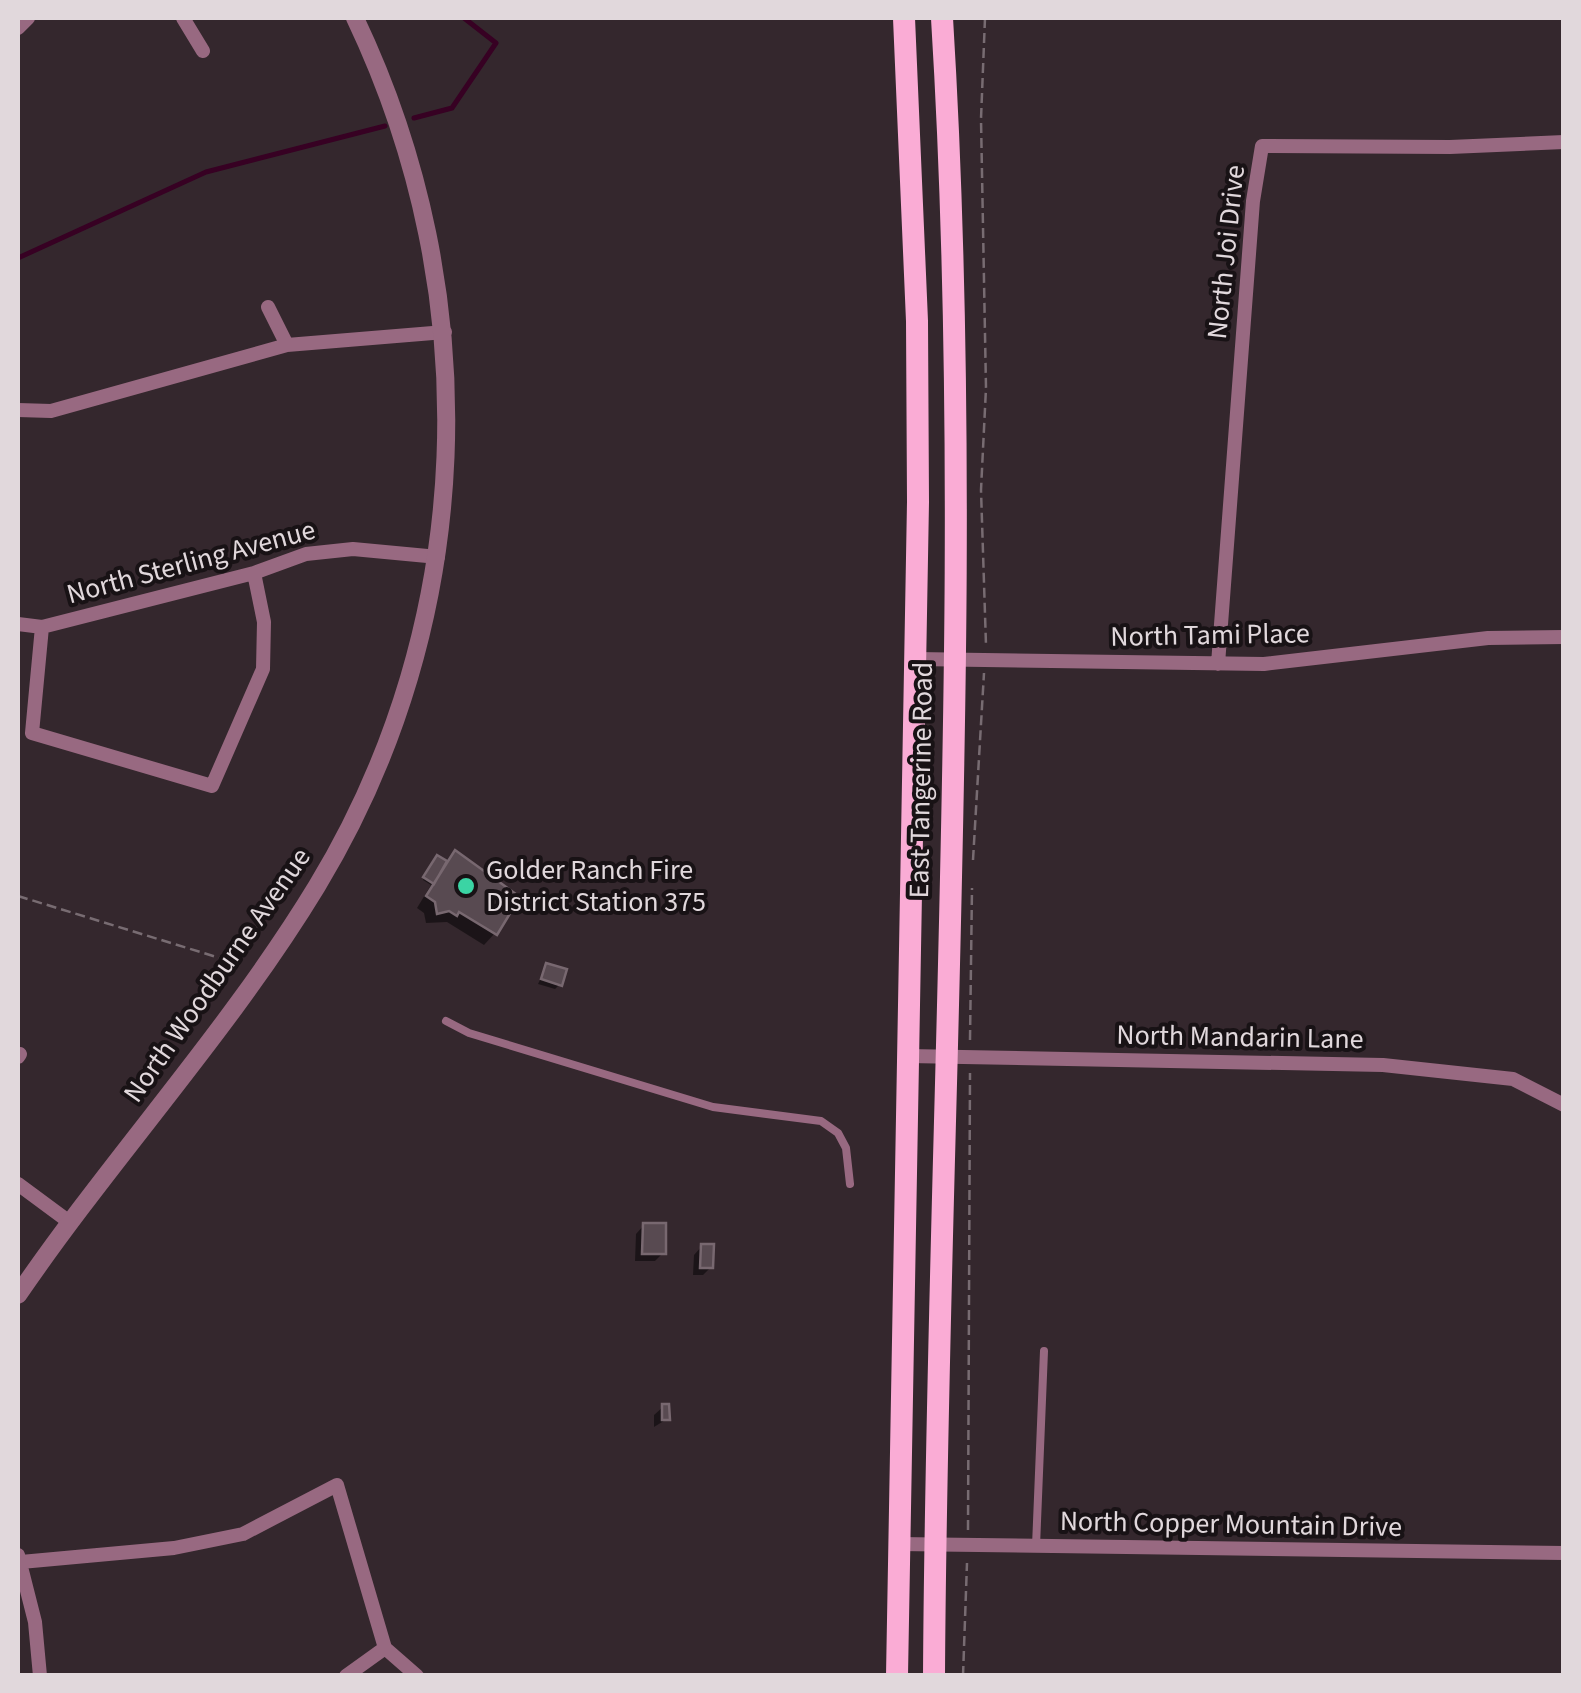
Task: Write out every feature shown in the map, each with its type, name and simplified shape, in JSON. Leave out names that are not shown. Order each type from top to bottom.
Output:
[{"type":"main road","name":"East Tangerine Road","points":[[897,1676],[918,376],[904,18]]},
{"type":"main road","name":"East Tangerine Road","points":[[934,1676],[954,659],[954,319],[942,18]]},
{"type":"street","points":[[18,28],[28,18]]},
{"type":"street","points":[[182,18],[204,51]]},
{"type":"street","name":"North Woodburne Avenue","points":[[18,1295],[68,1222],[107,1177],[266,961],[337,852],[398,712],[438,556],[448,425],[444,332],[434,256],[410,157],[385,84],[355,18]]},
{"type":"street","name":"North Joi Drive","points":[[1218,664],[1253,201],[1262,146],[1450,148],[1564,142]]},
{"type":"street","points":[[268,307],[287,345]]},
{"type":"street","points":[[18,410],[51,411],[287,345],[444,332]]},
{"type":"street","name":"North Sterling Avenue","points":[[18,624],[42,628],[254,572],[306,554],[353,548],[438,556]]},
{"type":"street","points":[[42,628],[32,733],[212,786],[263,668],[264,622],[254,572]]},
{"type":"street","name":"North Tami Place","points":[[916,659],[1218,664],[1296,661],[1488,638],[1564,636]]},
{"type":"street","name":"North Mandarin Lane","points":[[908,1056],[1384,1065],[1513,1080],[1564,1105]]},
{"type":"street","points":[[18,1184],[68,1222]]},
{"type":"street","points":[[40,1676],[35,1622],[19,1558],[174,1548],[243,1534],[337,1484],[385,1648],[416,1676]]},
{"type":"street","name":"North Copper Mountain Drive","points":[[898,1544],[1564,1552]]},
{"type":"street","points":[[346,1676],[385,1648]]},
{"type":"lane","points":[[446,1021],[469,1033],[696,1102],[821,1121],[838,1134],[846,1148],[850,1184]]},
{"type":"lane","points":[[1036,1546],[1044,1350]]},
{"type":"path","points":[[972,865],[985,660],[981,490],[986,388],[982,119],[985,18]]},
{"type":"path","points":[[963,1676],[968,1545],[972,884]]},
{"type":"path","points":[[18,896],[236,963]]},
{"type":"building","points":[[455,850],[520,897],[497,935],[459,912],[457,916],[449,911],[437,914],[435,902],[426,896]]},
{"type":"building","points":[[437,855],[447,861],[434,884],[423,877]]},
{"type":"building","points":[[546,963],[567,969],[562,986],[541,979]]},
{"type":"building","points":[[643,1223],[666,1223],[666,1254],[642,1254]]},
{"type":"building","points":[[701,1244],[714,1244],[713,1268],[700,1268]]},
{"type":"building","points":[[662,1404],[669,1404],[670,1420],[662,1420]]},
{"type":"waterway","points":[[414,118],[452,108],[496,43],[464,18]]},
{"type":"waterway","points":[[18,258],[206,172],[385,126]]},
{"type":"place","name":"Golder Ranch Fire District Station 375","points":[[466,886]]}]
